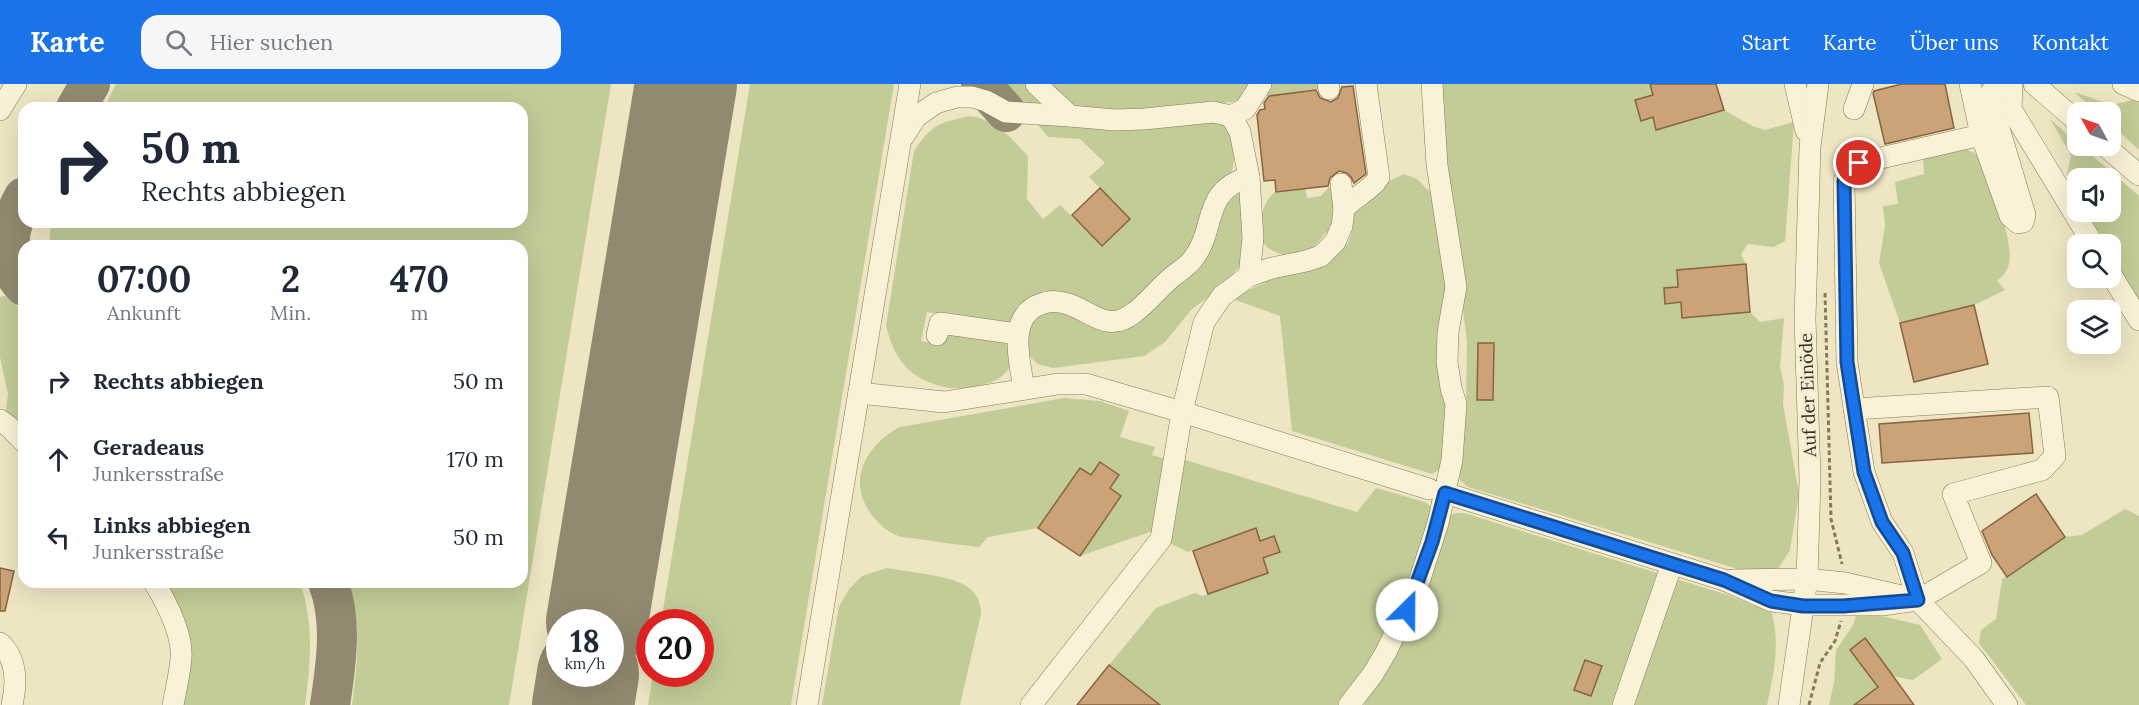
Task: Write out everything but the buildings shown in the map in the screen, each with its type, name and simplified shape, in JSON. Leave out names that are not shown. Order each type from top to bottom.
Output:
[{"type":"street","points":[[0,110],[16,84]]},
{"type":"street","points":[[807,705],[910,84]]},
{"type":"street","points":[[1036,84],[1070,116]]},
{"type":"street","points":[[901,141],[916,117],[936,103],[957,97],[972,97],[986,101],[1006,112],[1134,119],[1213,112],[1231,116],[1245,109],[1261,84]]},
{"type":"street","points":[[1344,209],[1351,200],[1375,184],[1379,177],[1366,84]]},
{"type":"street","points":[[1349,705],[1373,674],[1407,610],[1435,532],[1437,491],[1452,460],[1456,404],[1447,362],[1448,332],[1456,287],[1437,165],[1432,84]]},
{"type":"street","points":[[1795,84],[1810,147]]},
{"type":"street","name":"Auf der Einöde","points":[[1789,705],[1807,579],[1810,480],[1805,319],[1810,147],[1818,84]]},
{"type":"street","points":[[1854,109],[1863,84]]},
{"type":"street","points":[[1970,84],[1982,135],[2010,216],[2018,223],[2023,222],[2025,215],[1989,95],[1998,84]]},
{"type":"street","points":[[2012,84],[2011,109],[2087,234]]},
{"type":"street","points":[[2034,84],[2067,112]]},
{"type":"street","points":[[2123,84],[2139,91]]},
{"type":"street","points":[[1231,116],[1240,132],[1249,177],[1252,238],[1249,276]]},
{"type":"street","points":[[1982,135],[1859,163],[1849,171],[1844,181],[1847,362],[1864,472],[1882,522],[1903,553],[1918,600],[1974,659],[2007,705]]},
{"type":"street","points":[[2117,156],[2139,175]]},
{"type":"street","points":[[1024,389],[1018,354],[1018,334],[1022,320],[1028,311],[1046,302],[1066,303],[1103,321],[1112,322],[1133,314],[1191,262],[1202,243],[1212,207],[1218,198],[1232,184],[1249,177]]},
{"type":"street","points":[[1031,705],[1161,539],[1182,412],[1204,322],[1222,296],[1249,276],[1272,268],[1306,261],[1321,255],[1335,242],[1342,226],[1344,209],[1341,184]]},
{"type":"street","points":[[2119,288],[2139,320]]},
{"type":"street","points":[[937,335],[940,323],[1018,334]]},
{"type":"street","points":[[859,393],[944,402],[1058,384],[1086,384],[1724,580],[1771,601],[1803,606],[1843,606],[1918,600],[1981,563],[1953,494],[2042,471],[2055,456],[2048,397],[1854,409]]},
{"type":"street","points":[[0,420],[18,436]]},
{"type":"street","points":[[1623,705],[1672,564]]},
{"type":"street","points":[[1724,580],[1807,579],[1845,583],[1918,600]]},
{"type":"street","points":[[157,588],[166,603],[180,646],[181,656],[173,705]]},
{"type":"street","points":[[0,643],[10,654],[14,672],[15,690],[12,705]]},
{"type":"path","points":[[1825,290],[1831,519],[1845,583]]},
{"type":"path","points":[[1809,705],[1820,663],[1835,641],[1843,606]]},
{"type":"green space","points":[[116,84],[611,84],[509,705],[352,705],[356,673],[357,629],[350,588],[528,588],[528,240],[50,240],[50,228],[528,228],[528,102],[107,102]]},
{"type":"green space","points":[[750,84],[894,84],[791,705],[648,705],[651,687],[714,687],[714,609],[663,609]]},
{"type":"green space","points":[[1001,84],[1027,84],[1057,108],[1021,106]]},
{"type":"green space","points":[[1047,84],[1253,84],[1240,101],[1142,113],[1074,108]]},
{"type":"green space","points":[[1268,84],[1322,84],[1322,89],[1263,96]]},
{"type":"green space","points":[[1440,84],[1650,84],[1653,95],[1635,101],[1641,121],[1653,117],[1656,130],[1724,110],[1752,126],[1765,130],[1794,122],[1785,241],[1774,247],[1748,244],[1741,254],[1746,264],[1677,270],[1678,287],[1666,304],[1681,302],[1682,318],[1750,312],[1760,322],[1784,318],[1780,367],[1784,385],[1783,404],[1799,494],[1790,550],[1778,569],[1741,570],[1468,487],[1460,480],[1466,400],[1467,342],[1449,198]]},
{"type":"green space","points":[[2074,92],[2103,102],[2086,102]]},
{"type":"green space","points":[[2139,101],[2139,150],[2121,133],[2121,103]]},
{"type":"green space","points":[[970,116],[995,125],[1028,156],[1027,199],[1043,219],[1060,205],[1102,246],[1130,219],[1089,177],[1105,163],[1080,139],[1048,137],[1033,119],[1222,122],[1231,135],[1234,158],[1231,175],[1189,253],[1115,315],[1070,298],[1003,327],[927,312],[921,341],[940,344],[943,331],[1008,339],[1012,357],[1005,373],[998,379],[979,386],[952,388],[927,381],[910,371],[896,353],[886,326],[914,151],[926,135],[937,126]]},
{"type":"green space","points":[[2050,119],[2067,134],[2067,148]]},
{"type":"green space","points":[[1964,148],[1978,155],[2005,227],[2010,256],[2007,269],[1997,281],[2005,290],[1974,305],[1900,323],[1879,263],[1885,226],[1883,206],[1898,204],[1895,182],[1924,174],[1923,157]]},
{"type":"green space","points":[[2071,156],[2093,156],[2107,168],[2068,168]]},
{"type":"green space","points":[[1404,174],[1417,179],[1433,195],[1447,289],[1448,407],[1440,469],[1432,474],[1292,431],[1280,316],[1230,298],[1271,280],[1333,259],[1351,236],[1354,212],[1383,190],[1389,181]]},
{"type":"green space","points":[[2121,180],[2139,196],[2139,301],[2121,270],[2121,234],[2100,234],[2092,222],[2121,222]]},
{"type":"green space","points":[[1329,187],[1333,189],[1334,215],[1328,231],[1310,251],[1286,256],[1264,244],[1261,235],[1261,221],[1264,207],[1271,196],[1282,190],[1305,188],[1307,198],[1321,196]]},
{"type":"green space","points":[[1246,191],[1242,256],[1238,268],[1222,287],[1191,310],[1165,342],[1144,356],[1053,368],[1038,364],[1027,354],[1027,324],[1049,308],[1124,327],[1233,193]]},
{"type":"green space","points":[[5,296],[18,307],[18,430],[5,417],[8,394],[0,357],[0,297]]},
{"type":"green space","points":[[1064,398],[1100,401],[1129,411],[1120,437],[1155,447],[1152,455],[1169,460],[1156,535],[1150,532],[1080,556],[1121,497],[1110,488],[1119,475],[1101,462],[1091,475],[1080,468],[1038,528],[988,537],[979,547],[898,536],[879,523],[871,514],[860,488],[860,476],[870,453],[888,434],[900,427]]},
{"type":"green space","points":[[1182,459],[1357,512],[1376,488],[1425,502],[1430,506],[1432,513],[1394,614],[1369,661],[1338,705],[1160,705],[1109,665],[1156,608],[1195,593],[1202,596],[1268,573],[1263,558],[1280,552],[1274,536],[1260,541],[1255,528],[1188,552],[1167,542]]},
{"type":"green space","points":[[2125,509],[2139,516],[2139,705],[2026,705],[1979,643],[1981,630],[1996,619],[2002,579],[2065,537],[2082,535]]},
{"type":"green space","points":[[1464,513],[1728,595],[1772,613],[1776,648],[1767,705],[1364,705],[1449,516]]},
{"type":"green space","points":[[887,568],[928,574],[959,582],[973,591],[977,598],[981,614],[960,705],[822,705],[839,606],[850,588],[862,576]]},
{"type":"green space","points":[[161,588],[302,588],[308,613],[310,643],[305,705],[178,705],[185,662]]},
{"type":"green space","points":[[1873,614],[1920,625],[1942,659],[1913,680],[1892,676],[1854,705],[1829,705],[1834,683],[1836,650],[1853,625],[1856,616]],"holes":[[[1865,638],[1880,658],[1865,670],[1850,650]]]},
{"type":"taxiway","points":[[80,102],[90,84]]},
{"type":"taxiway","points":[[981,84],[1006,112]]},
{"type":"taxiway","points":[[18,209],[9,242],[9,254],[18,278]]},
{"type":"taxiway","points":[[330,588],[337,628],[336,659],[330,705]]},
{"type":"runway","points":[[599,609],[686,84]]},
{"type":"runway","points":[[583,705],[586,687]]},
{"type":"route","points":[[1407,610],[1432,542],[1445,493],[1724,580],[1771,601],[1803,606],[1843,606],[1918,600],[1903,553],[1882,522],[1864,472],[1847,362],[1844,181],[1849,171],[1859,163]]}]
